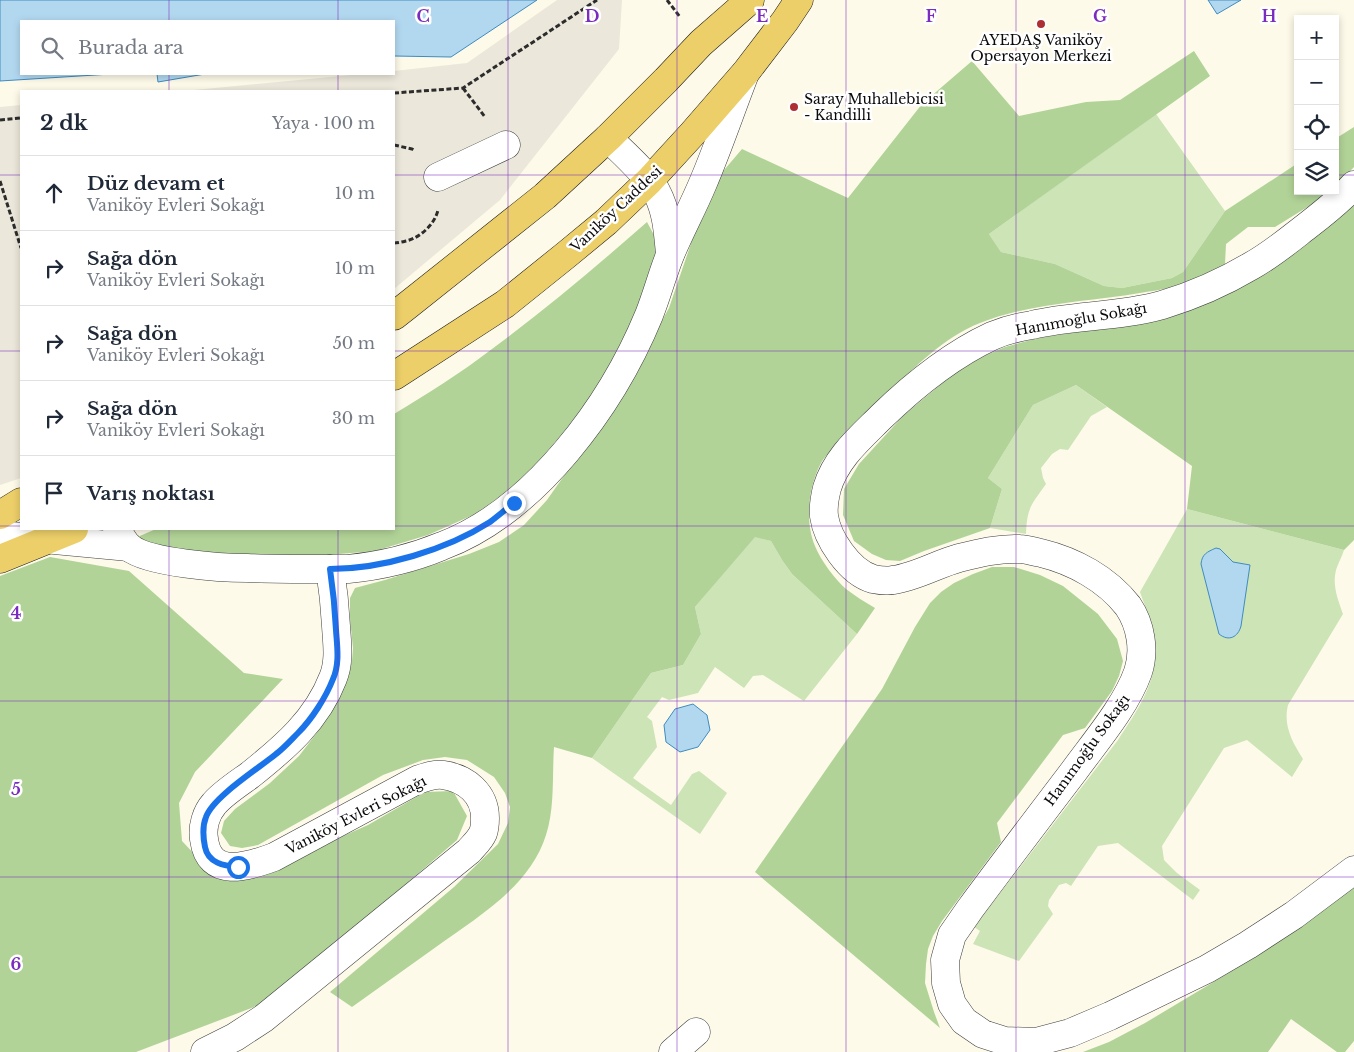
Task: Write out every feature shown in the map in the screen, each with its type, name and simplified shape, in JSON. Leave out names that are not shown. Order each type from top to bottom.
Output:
[{"type":"main road","points":[[395,315],[545,196],[608,138],[701,43],[750,0]]},
{"type":"main road","name":"Vaniköy Caddesi","points":[[395,375],[505,304],[593,233],[649,181],[746,72],[799,0]]},
{"type":"main road","points":[[0,515],[20,503]]},
{"type":"main road","points":[[0,559],[72,530]]},
{"type":"street","points":[[0,536],[47,540],[123,538],[144,555],[207,566],[346,569],[375,565],[442,546],[469,534],[490,521],[514,503],[562,457],[595,415],[618,379],[648,316],[670,255],[702,184],[746,72]]},
{"type":"street","points":[[608,138],[657,192],[666,216],[670,255]]},
{"type":"street","points":[[438,177],[506,145]]},
{"type":"street","name":"Hanımoğlu Sokağı","points":[[1354,185],[1342,198],[1313,221],[1251,266],[1188,296],[1161,305],[1133,311],[1033,324],[994,335],[960,354],[926,377],[886,412],[852,446],[836,467],[827,489],[824,511],[827,528],[839,551],[857,570],[872,579],[892,580],[990,550],[1022,549],[1075,565],[1099,579],[1118,595],[1130,609],[1138,628],[1142,646],[1139,670],[1127,696],[1100,736],[952,935],[945,960],[946,983],[952,1004],[964,1021],[983,1034],[1005,1041],[1036,1042],[1070,1032],[1110,1016],[1207,969],[1248,945],[1294,915],[1354,870]]},
{"type":"street","name":"Vaniköy Evleri Sokağı","points":[[205,1052],[235,1037],[264,1018],[469,851],[478,842],[484,831],[485,806],[478,794],[470,786],[457,778],[442,775],[417,780],[274,857],[255,864],[238,867],[226,866],[215,862],[206,851],[203,831],[206,816],[214,803],[278,753],[300,731],[321,703],[333,678],[338,654],[330,569]]},
{"type":"street","points":[[673,1052],[696,1032]]},
{"type":"path","points":[[395,93],[463,88],[597,0]]},
{"type":"path","points":[[0,120],[20,118]]},
{"type":"path","points":[[0,181],[20,245]]},
{"type":"green space","points":[[1194,51],[1210,76],[989,234],[1001,252],[1055,264],[1104,286],[1122,288],[1172,278],[1183,272],[1225,211],[1294,166],[1294,195],[1325,195],[1275,227],[1248,227],[1226,244],[1225,264],[1199,279],[1162,289],[1039,307],[999,316],[967,329],[942,344],[908,373],[838,443],[821,463],[813,484],[809,506],[810,527],[815,546],[821,558],[846,589],[875,608],[857,634],[792,574],[771,541],[755,537],[695,607],[701,634],[683,665],[651,673],[592,758],[554,747],[552,803],[549,825],[538,854],[528,870],[515,885],[485,912],[352,1007],[330,992],[454,887],[498,844],[508,823],[510,807],[505,793],[494,777],[467,760],[445,757],[423,760],[383,775],[258,845],[242,848],[230,846],[221,833],[224,821],[235,809],[270,783],[299,756],[319,730],[347,680],[352,661],[350,598],[355,588],[469,554],[499,542],[524,525],[547,500],[620,396],[669,308],[698,223],[719,176],[742,149],[848,198],[922,104],[972,61],[1019,116],[1086,102],[1120,100]]},
{"type":"green space","points":[[1156,114],[1225,211],[1183,272],[1172,278],[1122,288],[1104,286],[1055,264],[1001,252],[989,234]]},
{"type":"green space","points":[[1354,127],[1354,167],[1339,183],[1339,150],[1339,136]]},
{"type":"green space","points":[[1354,200],[1354,540],[1344,550],[1187,509],[1192,466],[1076,385],[1033,405],[988,478],[1002,489],[990,528],[900,561],[886,560],[872,554],[854,541],[843,515],[844,489],[859,464],[904,415],[952,375],[979,358],[1005,347],[1034,339],[1143,321]]},
{"type":"green space","points":[[647,222],[654,235],[656,250],[640,302],[621,347],[595,392],[537,463],[507,492],[473,515],[428,535],[375,551],[327,555],[263,556],[188,552],[157,548],[135,538],[154,530],[395,530],[395,413],[480,358],[609,255]]},
{"type":"green space","points":[[1076,385],[1107,407],[1091,416],[1068,450],[1060,449],[1052,454],[1041,468],[1046,484],[1031,507],[1027,518],[1026,534],[990,528],[1002,489],[988,478],[1033,405]]},
{"type":"green space","points":[[1187,509],[1344,550],[1335,576],[1336,592],[1343,614],[1288,705],[1288,726],[1295,746],[1303,759],[1292,777],[1247,740],[1224,748],[1162,846],[1164,860],[1177,873],[1200,890],[1193,900],[1118,843],[1098,846],[1071,886],[1066,883],[1059,885],[1049,900],[1048,906],[1053,914],[1019,961],[973,944],[980,931],[974,927],[1118,740],[1145,696],[1153,671],[1155,645],[1151,625],[1140,592]]},
{"type":"green space","points":[[755,536],[771,541],[792,574],[857,634],[804,701],[763,675],[753,676],[744,688],[715,667],[698,693],[669,700],[662,697],[647,717],[652,721],[657,747],[633,778],[671,805],[692,774],[699,771],[727,793],[700,834],[592,758],[651,673],[683,665],[701,634],[695,607]]},
{"type":"green space","points":[[50,557],[129,571],[244,673],[283,679],[195,772],[179,803],[182,841],[212,873],[257,874],[368,825],[425,792],[453,791],[467,816],[457,840],[270,1001],[136,1052],[0,1052],[0,576]]},
{"type":"green space","points":[[992,567],[1014,567],[1040,575],[1063,586],[1098,614],[1117,639],[1123,661],[1112,691],[1085,728],[1063,735],[997,823],[1001,842],[933,936],[928,949],[925,983],[940,1028],[755,872],[882,689],[930,603],[954,583]]},
{"type":"green space","points":[[1354,887],[1354,1041],[1345,1052],[1337,1052],[1291,1019],[1268,1052],[1083,1052],[1109,1042],[1145,1023],[1252,959]]},
{"type":"shaded area","points":[[557,0],[622,0],[619,49],[500,200],[395,288],[395,90],[194,90],[352,75],[395,75],[395,71],[467,63]]},
{"type":"shaded area","points":[[20,105],[20,478],[0,485],[0,107]]},
{"type":"water","points":[[0,0],[537,0],[451,57],[395,56],[395,20],[20,20],[20,75],[95,75],[0,81]]},
{"type":"water","points":[[1208,0],[1241,0],[1217,14]]},
{"type":"water","points":[[157,75],[199,75],[158,82]]},
{"type":"water","points":[[1216,548],[1220,549],[1233,562],[1250,565],[1240,630],[1230,638],[1219,634],[1201,564],[1206,554]]},
{"type":"water","points":[[693,704],[707,715],[710,730],[698,747],[680,752],[666,742],[664,725],[675,709]]},
{"type":"place","name":"AYEDAŞ Vaniköy Opersayon Merkezi","points":[[1041,24]]},
{"type":"place","name":"Saray Muhallebicisi - Kandilli","points":[[794,107]]},
{"type":"route","points":[[238,867],[226,866],[215,862],[206,851],[203,831],[206,816],[214,803],[278,753],[300,731],[321,703],[333,678],[338,654],[330,569],[375,565],[442,546],[469,534],[514,503]]}]
